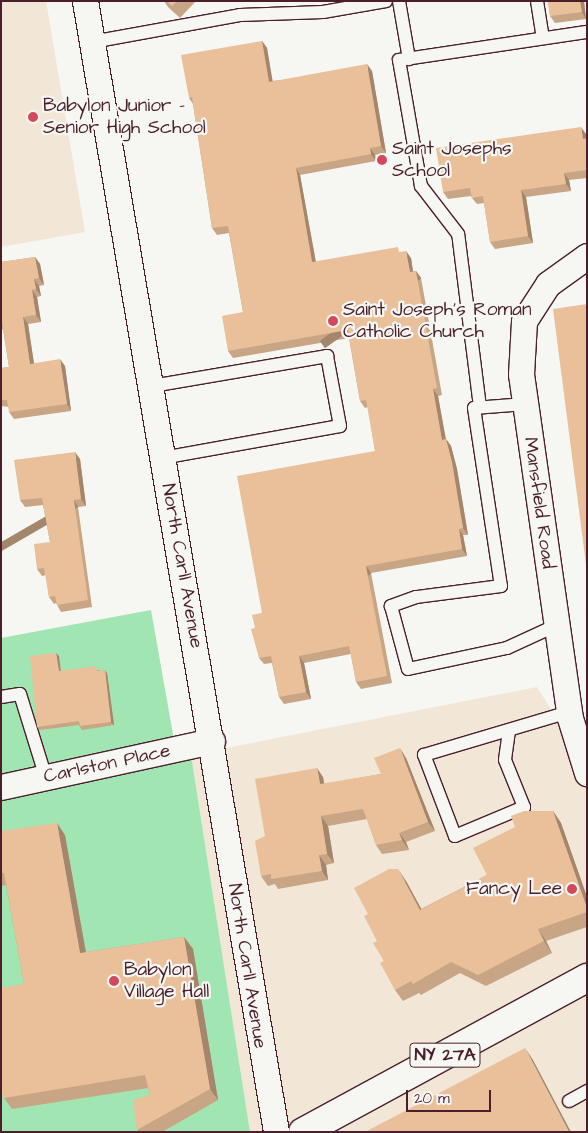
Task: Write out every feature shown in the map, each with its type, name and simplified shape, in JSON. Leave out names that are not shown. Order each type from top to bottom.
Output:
[{"type":"main road","name":"NY 27A","points":[[303,1132],[587,978]]},
{"type":"street","name":"North Carll Avenue","points":[[85,1],[212,741],[276,1132]]},
{"type":"street","name":"Mansfield Road","points":[[587,256],[548,284],[524,321],[521,374],[569,712],[587,773]]},
{"type":"street","name":"Carlston Place","points":[[1,788],[212,741]]},
{"type":"lane","points":[[92,42],[240,15],[323,12],[386,1]]},
{"type":"lane","points":[[399,1],[409,59]]},
{"type":"lane","points":[[537,1],[543,38]]},
{"type":"lane","points":[[480,408],[458,234],[421,186],[399,60],[587,32]]},
{"type":"lane","points":[[152,386],[326,356],[340,426],[163,458]]},
{"type":"lane","points":[[525,404],[474,408],[501,586],[464,588],[416,597],[391,606],[408,669],[507,648],[557,625]]},
{"type":"lane","points":[[1,697],[20,694],[46,778]]},
{"type":"lane","points":[[509,731],[505,760],[524,807],[455,836],[424,755],[569,712]]},
{"type":"lane","points":[[569,1101],[587,1091]]},
{"type":"shaded area","name":"Babylon Junior - Senior High School","points":[[1,1],[46,1],[85,232],[1,247]]},
{"type":"shaded area","points":[[537,687],[573,745],[587,740],[587,1132],[250,1132],[191,755]]},
{"type":"green space","points":[[151,610],[177,757],[191,755],[250,1132],[1,1132],[1,638]]},
{"type":"building","points":[[167,1],[177,1],[172,6]]},
{"type":"building","points":[[548,1],[580,1],[582,12],[550,16]]},
{"type":"building","name":"Saint Joseph's Roman Catholic Church","points":[[262,41],[269,82],[367,64],[381,146],[370,148],[371,154],[296,168],[312,262],[398,247],[399,252],[406,251],[410,272],[416,271],[437,388],[433,389],[442,440],[446,439],[452,462],[463,528],[459,529],[462,549],[366,566],[387,676],[356,682],[349,646],[299,656],[306,692],[279,697],[271,656],[259,658],[251,629],[255,628],[252,615],[262,613],[237,476],[375,451],[366,400],[360,401],[348,330],[228,351],[222,316],[243,312],[228,226],[212,228],[192,97],[189,98],[181,55]]},
{"type":"building","name":"Saint Joseph's Roman Catholic Church","points":[[581,127],[583,139],[587,138],[587,170],[564,173],[566,184],[521,190],[528,236],[490,242],[483,196],[472,198],[470,188],[443,192],[436,148]]},
{"type":"building","points":[[35,257],[39,278],[34,279],[36,289],[32,290],[36,315],[23,317],[30,364],[60,359],[67,404],[9,412],[7,400],[1,400],[1,368],[9,367],[1,322],[1,262]]},
{"type":"building","points":[[587,304],[587,572],[553,309]]},
{"type":"building","points":[[75,452],[81,499],[74,500],[88,600],[57,605],[55,596],[49,597],[44,568],[37,569],[34,544],[50,542],[42,498],[20,500],[14,460]]},
{"type":"building","points":[[56,653],[59,671],[96,666],[97,671],[105,670],[111,722],[80,726],[79,721],[37,727],[30,656]]},
{"type":"building","points":[[400,748],[428,822],[399,833],[402,840],[376,845],[363,809],[321,816],[327,854],[319,855],[322,871],[271,879],[271,874],[261,876],[255,841],[265,836],[255,779],[317,768],[320,784],[381,774],[374,758]]},
{"type":"building","points":[[524,811],[553,811],[587,912],[538,929],[544,941],[478,975],[451,962],[413,984],[411,981],[395,990],[380,963],[384,961],[373,943],[377,941],[364,916],[368,914],[354,888],[389,869],[398,869],[420,910],[487,875],[473,848],[515,827],[511,816]]},
{"type":"building","name":"Babylon Village Hall","points":[[57,823],[80,953],[184,937],[210,1089],[137,1130],[133,1100],[150,1095],[145,1075],[4,1098],[1,1091],[1,988],[24,984],[4,873],[1,873],[1,831]]},
{"type":"building","points":[[525,1048],[569,1132],[365,1132]]},
{"type":"place","name":"Babylon Junior - Senior High School","points":[[33,117]]},
{"type":"place","name":"Saint Josephs School","points":[[382,160]]},
{"type":"place","name":"Saint Joseph's Roman Catholic Church","points":[[333,321]]},
{"type":"place","name":"Fancy Lee","points":[[572,889]]},
{"type":"place","name":"Babylon Village Hall","points":[[114,981]]}]
